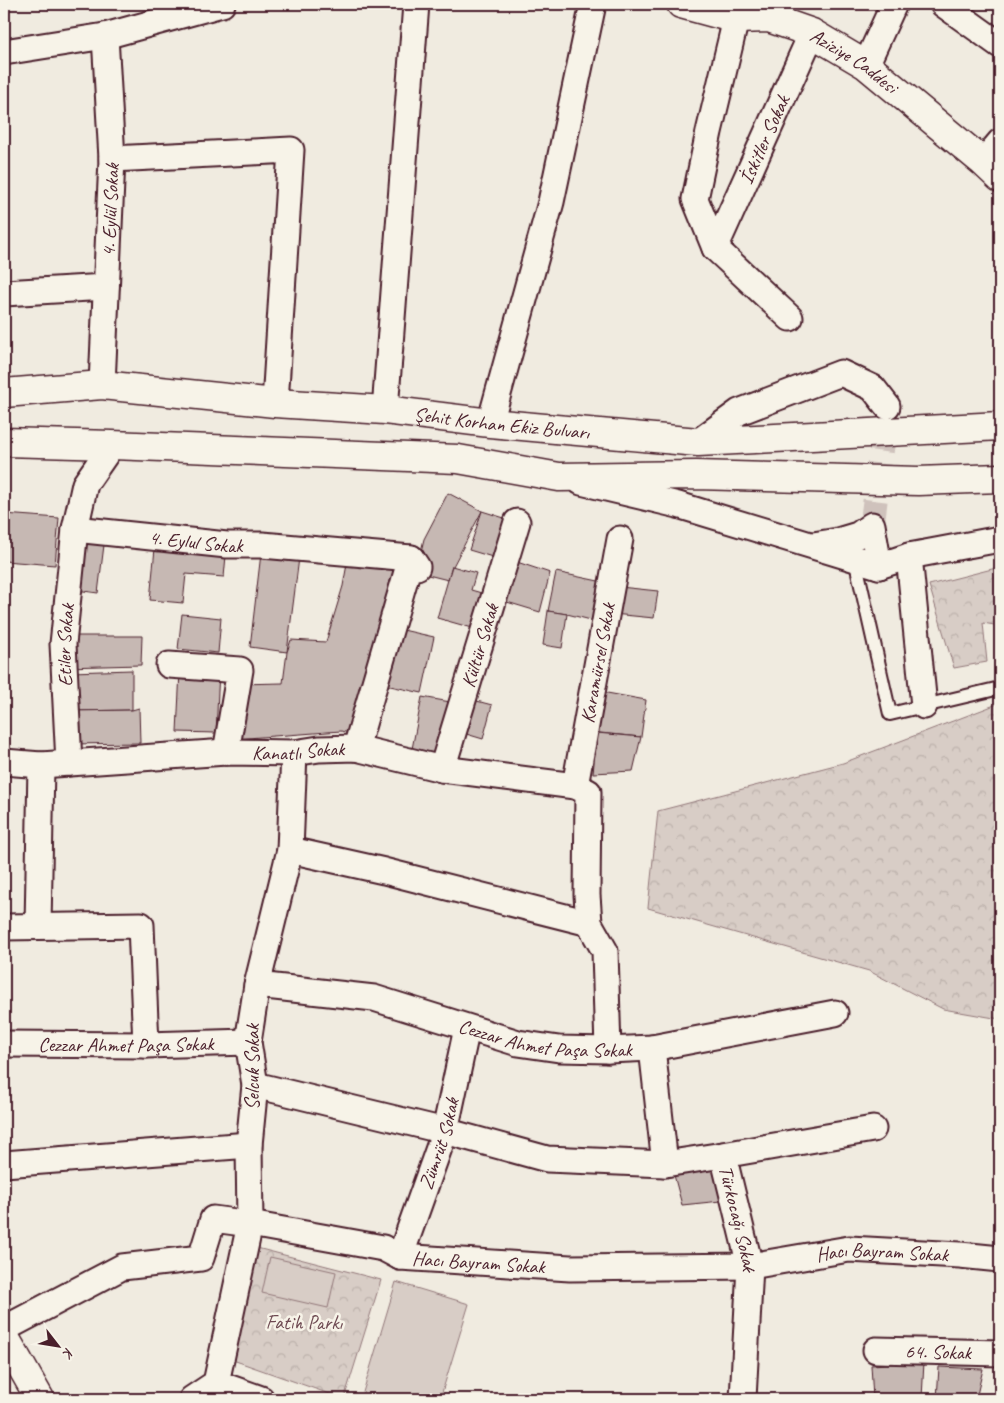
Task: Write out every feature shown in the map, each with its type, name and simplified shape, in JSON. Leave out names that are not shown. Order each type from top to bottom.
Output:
[{"type":"main road","name":"Aziziye Caddesi","points":[[682,4],[736,19],[773,11],[866,65],[995,161]]},
{"type":"main road","name":"Şehit Korhan Ekiz Bulvarı","points":[[4,393],[102,385],[275,403],[385,410],[490,423],[698,442],[1000,426]]},
{"type":"main road","name":"Şehit Korhan Ekiz Bulvarı","points":[[4,442],[458,460],[559,477],[696,474],[918,481],[1000,478]]},
{"type":"main road","points":[[4,1336],[40,1399]]},
{"type":"street","points":[[4,52],[105,36],[222,4]]},
{"type":"street","points":[[385,410],[416,4]]},
{"type":"street","points":[[490,423],[551,202],[593,4]]},
{"type":"street","points":[[866,65],[894,4]]},
{"type":"street","points":[[942,4],[1000,45]]},
{"type":"street","points":[[736,19],[694,199],[715,248],[790,318]]},
{"type":"street","name":"İskitler Sokak","points":[[715,248],[812,33]]},
{"type":"street","name":"4. Eylül Sokak","points":[[102,385],[112,159],[105,36]]},
{"type":"street","points":[[112,159],[290,150],[275,403]]},
{"type":"street","points":[[4,293],[106,287]]},
{"type":"street","points":[[698,442],[739,412],[841,373],[873,388],[887,406]]},
{"type":"street","points":[[75,529],[85,484],[112,445]]},
{"type":"street","points":[[559,477],[678,505],[879,566],[909,556],[1000,540]]},
{"type":"street","name":"Kültür Sokak","points":[[442,769],[517,522]]},
{"type":"street","points":[[810,545],[838,541],[858,535],[872,525],[879,566]]},
{"type":"street","name":"4. Eylul Sokak","points":[[75,529],[227,545],[262,546],[414,563],[356,748]]},
{"type":"street","name":"Etiler Sokak","points":[[69,763],[63,644],[75,529]]},
{"type":"street","name":"Karamürsel Sokak","points":[[590,923],[582,789],[620,539]]},
{"type":"street","points":[[909,556],[924,706]]},
{"type":"street","points":[[169,665],[240,670],[226,752]]},
{"type":"street","name":"Kanatlı Sokak","points":[[4,762],[41,766],[226,752],[294,753],[319,749],[356,748],[442,769],[582,789]]},
{"type":"street","name":"Selcuk Sokak","points":[[216,1383],[250,1224],[249,1145],[256,1085],[248,1042],[257,985],[290,850],[294,753]]},
{"type":"street","points":[[38,926],[41,766]]},
{"type":"street","points":[[290,850],[590,923],[605,951],[608,1050]]},
{"type":"street","points":[[4,927],[140,925],[146,1045]]},
{"type":"street","name":"Cezzar Ahmet Paşa Sokak","points":[[257,985],[374,998],[518,1043],[559,1048],[608,1050],[652,1048],[835,1013]]},
{"type":"street","name":"Zümrüt Sokak","points":[[400,1257],[445,1131],[467,1028]]},
{"type":"street","name":"Cezzar Ahmet Paşa Sokak","points":[[4,1044],[146,1045],[248,1042]]},
{"type":"street","points":[[652,1048],[665,1164]]},
{"type":"street","name":"Türkocağı Sokak","points":[[256,1085],[445,1131],[547,1159],[665,1164],[723,1155],[750,1266],[743,1399]]},
{"type":"street","points":[[723,1155],[873,1129]]},
{"type":"street","points":[[4,1164],[249,1145]]},
{"type":"street","name":"Hacı Bayram Sokak","points":[[4,1329],[122,1267],[201,1258],[212,1219],[383,1248],[400,1257],[570,1268],[750,1266],[849,1249],[960,1255],[1000,1260]]},
{"type":"street","name":"64. Sokak","points":[[876,1350],[1000,1353]]},
{"type":"street","points":[[192,1399],[216,1383],[261,1399]]},
{"type":"lane","points":[[855,559],[890,714],[1000,688]]},
{"type":"green space","points":[[1000,567],[1000,626],[983,623],[987,662],[954,668],[929,585]]},
{"type":"green space","points":[[1000,703],[1000,1019],[943,1009],[869,971],[648,908],[658,811],[843,763]]},
{"type":"green space","name":"Fatih Parkı","points":[[253,1247],[381,1280],[344,1399],[230,1359]]},
{"type":"green space","points":[[270,1257],[336,1272],[328,1308],[262,1293]]},
{"type":"green space","points":[[396,1282],[469,1304],[440,1399],[361,1399]]},
{"type":"building","points":[[448,493],[482,511],[451,570],[448,580],[416,572],[424,539]]},
{"type":"building","points":[[482,511],[517,522],[506,561],[469,550]]},
{"type":"building","points":[[4,514],[59,518],[55,565],[4,561]]},
{"type":"building","points":[[156,538],[227,545],[224,577],[186,574],[183,603],[150,600]]},
{"type":"building","points":[[74,542],[104,545],[98,593],[69,589]]},
{"type":"building","points":[[262,545],[300,550],[287,652],[250,647]]},
{"type":"building","points":[[349,553],[404,564],[353,734],[341,731],[234,739],[238,684],[283,683],[287,652],[291,640],[326,642],[343,586]]},
{"type":"building","points":[[508,559],[550,573],[540,612],[497,599]]},
{"type":"building","points":[[452,566],[476,573],[471,590],[485,594],[476,629],[437,618]]},
{"type":"building","points":[[556,572],[603,582],[595,621],[548,611]]},
{"type":"building","points":[[620,587],[658,591],[654,618],[613,614]]},
{"type":"building","points":[[548,611],[567,614],[562,648],[543,645]]},
{"type":"building","points":[[182,614],[221,618],[218,653],[178,649]]},
{"type":"building","points":[[394,628],[434,637],[422,693],[381,684]]},
{"type":"building","points":[[64,636],[142,636],[141,665],[64,667]]},
{"type":"building","points":[[132,670],[132,710],[71,711],[71,672]]},
{"type":"building","points":[[219,670],[216,733],[177,732],[180,671]]},
{"type":"building","points":[[596,691],[646,700],[641,737],[590,732]]},
{"type":"building","points":[[422,697],[456,703],[446,755],[412,749]]},
{"type":"building","points":[[473,700],[492,705],[483,739],[463,733]]},
{"type":"building","points":[[139,708],[140,743],[71,744],[71,711],[132,710]]},
{"type":"building","points":[[597,733],[641,737],[633,771],[593,773]]},
{"type":"building","points":[[718,1163],[721,1201],[682,1205],[674,1175]]},
{"type":"building","points":[[924,1362],[922,1398],[873,1399],[871,1365]]},
{"type":"building","points":[[939,1367],[983,1369],[976,1399],[937,1399]]},
{"type":"tunnel","points":[[872,525],[887,406]]}]
